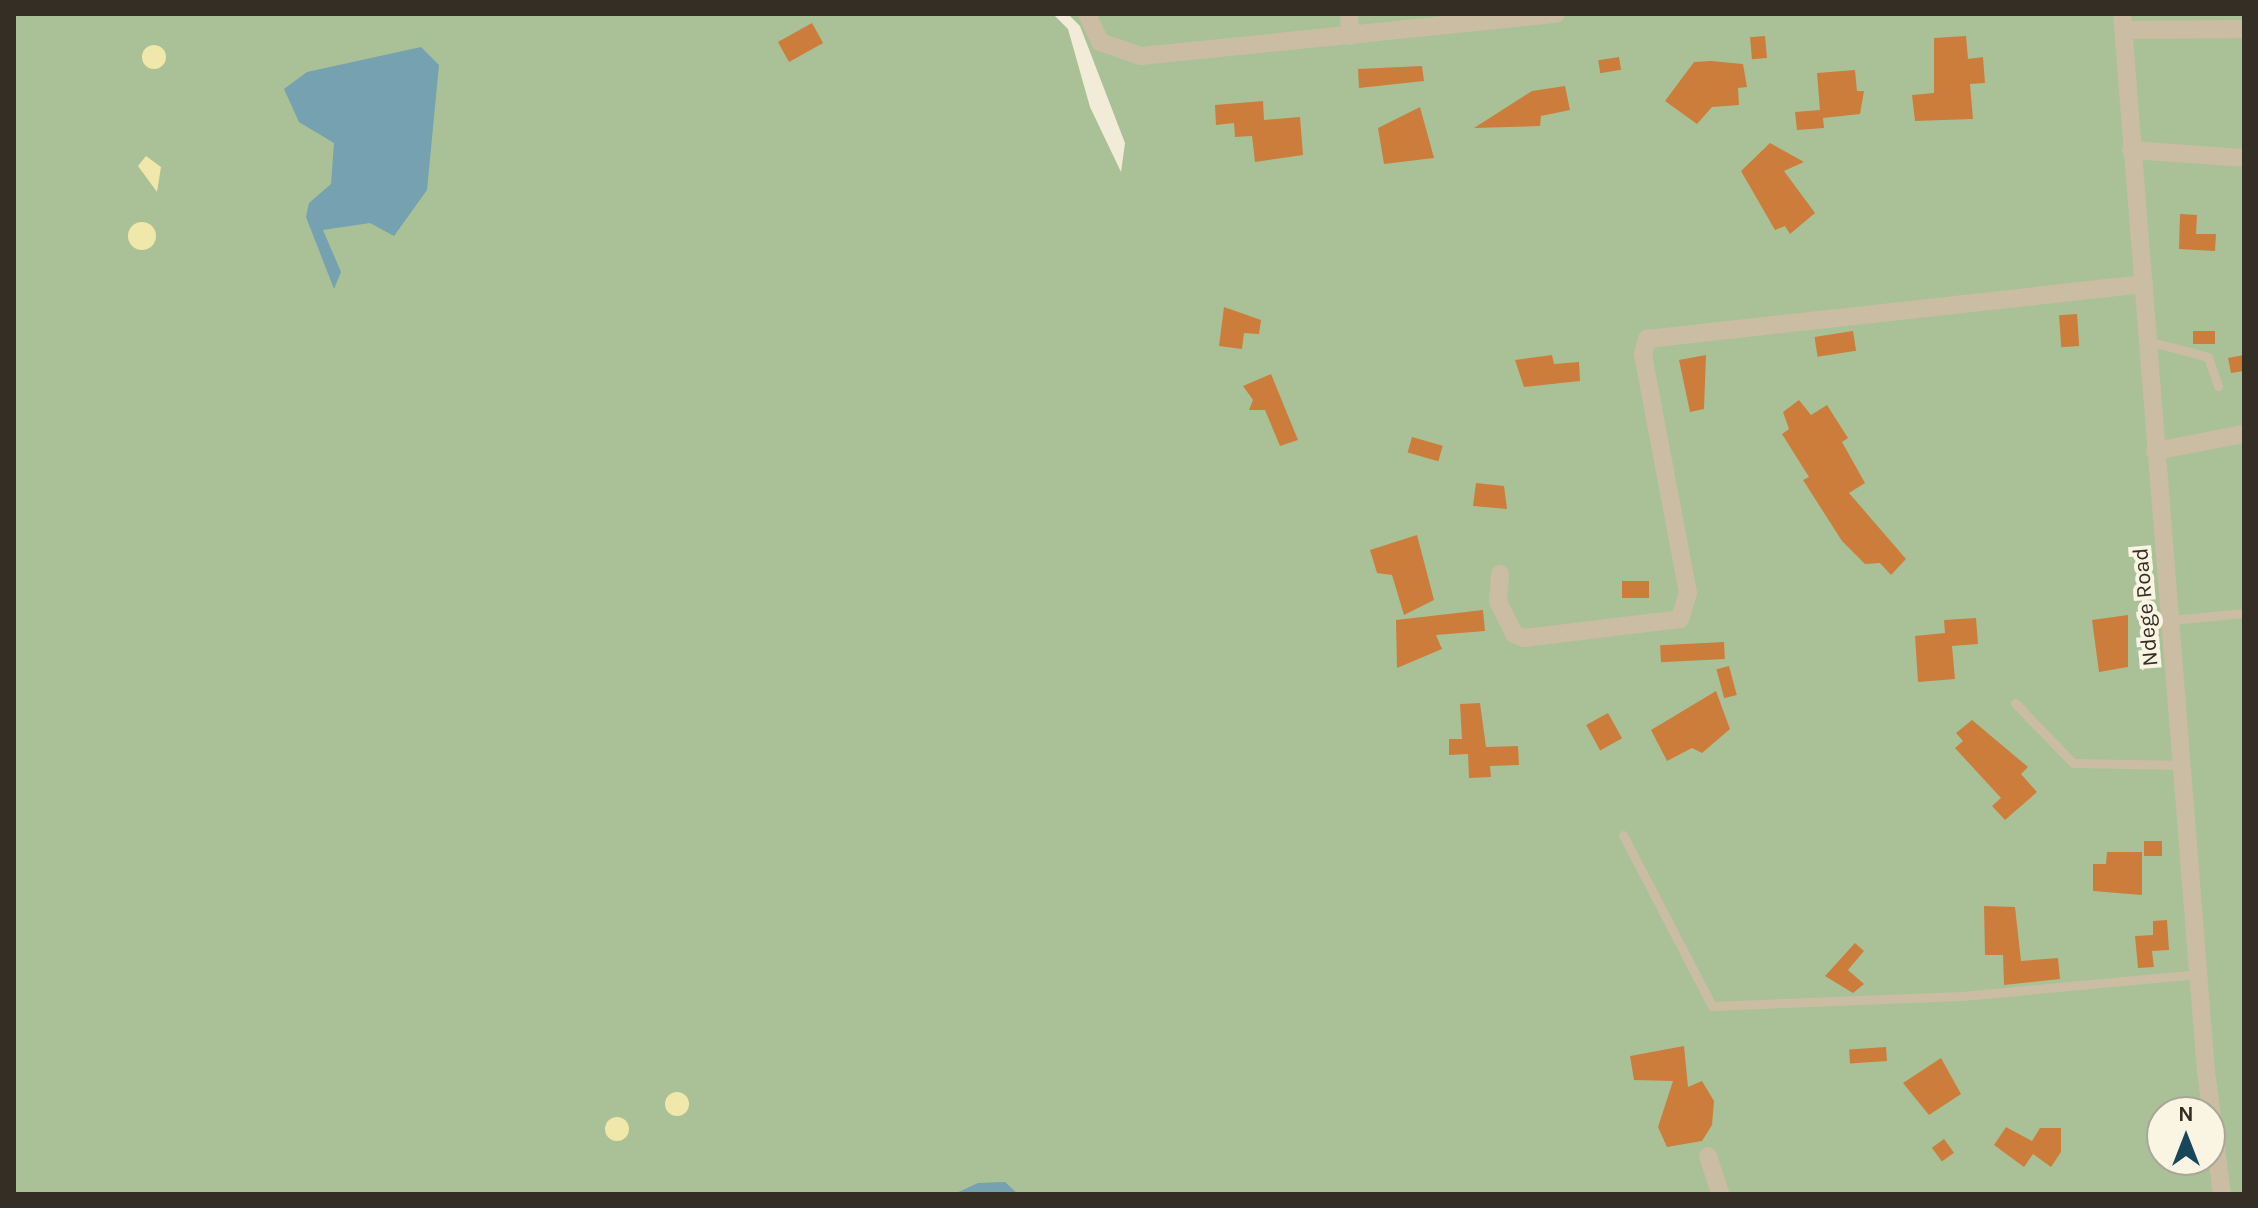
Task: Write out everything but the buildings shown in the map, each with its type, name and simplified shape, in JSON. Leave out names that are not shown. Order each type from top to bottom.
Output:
[{"type":"street","points":[[1087,14],[1100,42],[1141,56],[1556,14]]},
{"type":"street","points":[[1349,14],[1350,36]]},
{"type":"street","points":[[2122,22],[2244,29]]},
{"type":"street","name":"Ndege Road","points":[[2122,22],[2155,451],[2185,765],[2199,974],[2222,1194]]},
{"type":"street","points":[[2131,150],[2244,158]]},
{"type":"street","points":[[1500,574],[1498,602],[1514,634],[1524,638],[1680,619],[1688,593],[1643,354],[1647,339],[2144,284]]},
{"type":"street","points":[[2155,451],[2244,434]]},
{"type":"street","points":[[1708,1156],[1720,1194]]},
{"type":"lane","points":[[2148,341],[2208,357],[2218,386]]},
{"type":"lane","points":[[2171,620],[2244,613]]},
{"type":"lane","points":[[2015,703],[2073,763],[2185,765]]},
{"type":"lane","points":[[1623,835],[1703,997],[1724,1009],[2199,974]]},
{"type":"green space","points":[[14,14],[1053,14],[1068,29],[1090,107],[1121,172],[1125,143],[1080,26],[1068,14],[2244,14],[2244,1194],[14,1194]]},
{"type":"sand","points":[[154,45],[163,48],[166,57],[163,66],[154,69],[145,66],[142,57],[145,48]]},
{"type":"sand","points":[[146,156],[161,167],[157,192],[138,166]]},
{"type":"sand","points":[[142,222],[152,226],[156,236],[152,246],[142,250],[132,246],[128,236],[132,226]]},
{"type":"sand","points":[[677,1092],[688,1099],[689,1104],[682,1115],[677,1116],[666,1109],[665,1104],[672,1093]]},
{"type":"sand","points":[[617,1117],[626,1120],[629,1129],[626,1138],[617,1141],[608,1138],[605,1129],[608,1120]]},
{"type":"water","points":[[421,47],[439,65],[427,190],[394,236],[370,223],[323,230],[341,272],[334,289],[306,217],[309,203],[331,184],[334,143],[299,122],[284,89],[307,72]]},
{"type":"water","points":[[1005,1182],[1018,1194],[954,1194],[978,1183]]}]
